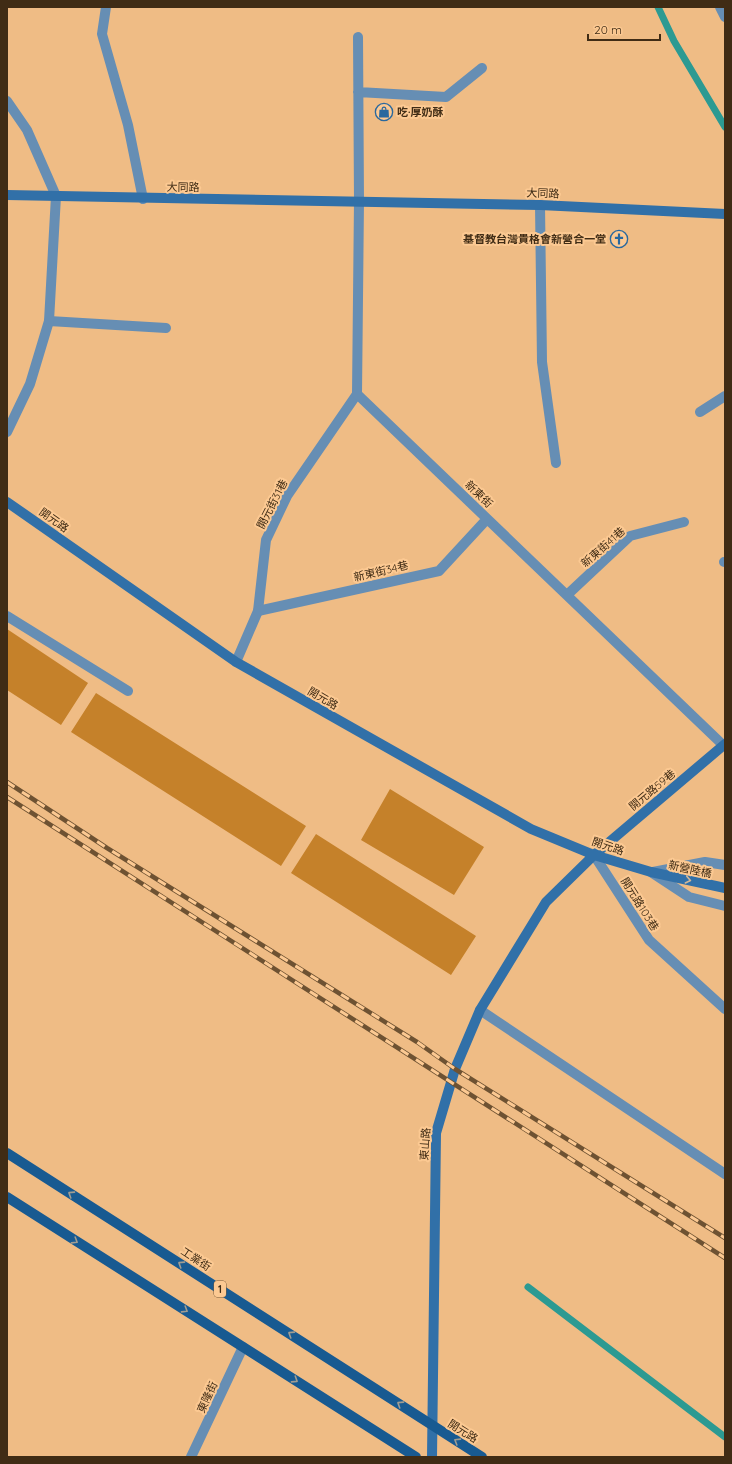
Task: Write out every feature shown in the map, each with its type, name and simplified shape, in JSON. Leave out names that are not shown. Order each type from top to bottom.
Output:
[{"type":"main road","name":"工業街","points":[[7,1153],[432,1426]]},
{"type":"main road","points":[[7,1197],[416,1457]]},
{"type":"main road","name":"開元路","points":[[432,1426],[482,1457]]},
{"type":"street","points":[[106,7],[102,34],[128,125],[142,199]]},
{"type":"street","points":[[720,7],[725,17]]},
{"type":"street","points":[[357,394],[359,202],[358,37]]},
{"type":"street","points":[[358,92],[446,97],[482,68]]},
{"type":"street","points":[[7,101],[27,130],[56,196],[49,321],[30,384],[7,432]]},
{"type":"street","name":"大同路","points":[[7,195],[142,199],[540,205],[725,214]]},
{"type":"street","points":[[540,205],[542,362],[556,463]]},
{"type":"street","points":[[49,321],[166,328]]},
{"type":"street","name":"新東街","points":[[357,394],[724,745]]},
{"type":"street","name":"開元街31巷","points":[[236,662],[258,611],[266,540],[287,496],[357,394]]},
{"type":"street","points":[[700,412],[725,396]]},
{"type":"street","name":"開元路","points":[[7,502],[236,662],[531,829],[594,855],[651,872]]},
{"type":"street","name":"新東街34巷","points":[[258,611],[439,571],[487,518]]},
{"type":"street","name":"新東街41巷","points":[[567,595],[630,536],[684,522]]},
{"type":"street","points":[[7,616],[128,691]]},
{"type":"street","name":"開元路59巷","points":[[594,855],[724,745]]},
{"type":"street","name":"開元路103巷","points":[[594,855],[649,940],[725,1009]]},
{"type":"street","name":"東山路","points":[[432,1457],[436,1133],[450,1081],[480,1010],[546,902],[594,855]]},
{"type":"street","points":[[651,872],[705,862],[725,865]]},
{"type":"street","points":[[651,872],[689,897],[725,906]]},
{"type":"street","name":"新營陸橋","points":[[651,872],[725,888]]},
{"type":"street","points":[[480,1010],[725,1174]]},
{"type":"street","name":"東隆街","points":[[191,1457],[244,1347]]},
{"type":"building","points":[[7,629],[88,683],[61,725],[7,690]]},
{"type":"building","points":[[96,693],[306,826],[281,866],[71,732]]},
{"type":"building","points":[[390,789],[484,847],[454,895],[361,840]]},
{"type":"building","points":[[316,834],[476,936],[451,975],[291,873]]},
{"type":"waterway","points":[[658,7],[674,41],[725,127]]},
{"type":"waterway","points":[[528,1287],[725,1437]]},
{"type":"railway","points":[[7,782],[107,848],[417,1042],[455,1069],[725,1238]]},
{"type":"railway","points":[[7,797],[725,1258]]},
{"type":"place","name":"吃·厚奶酥","points":[[384,112]]},
{"type":"place","name":"基督教台灣貴格會新營合一堂","points":[[619,239]]}]
